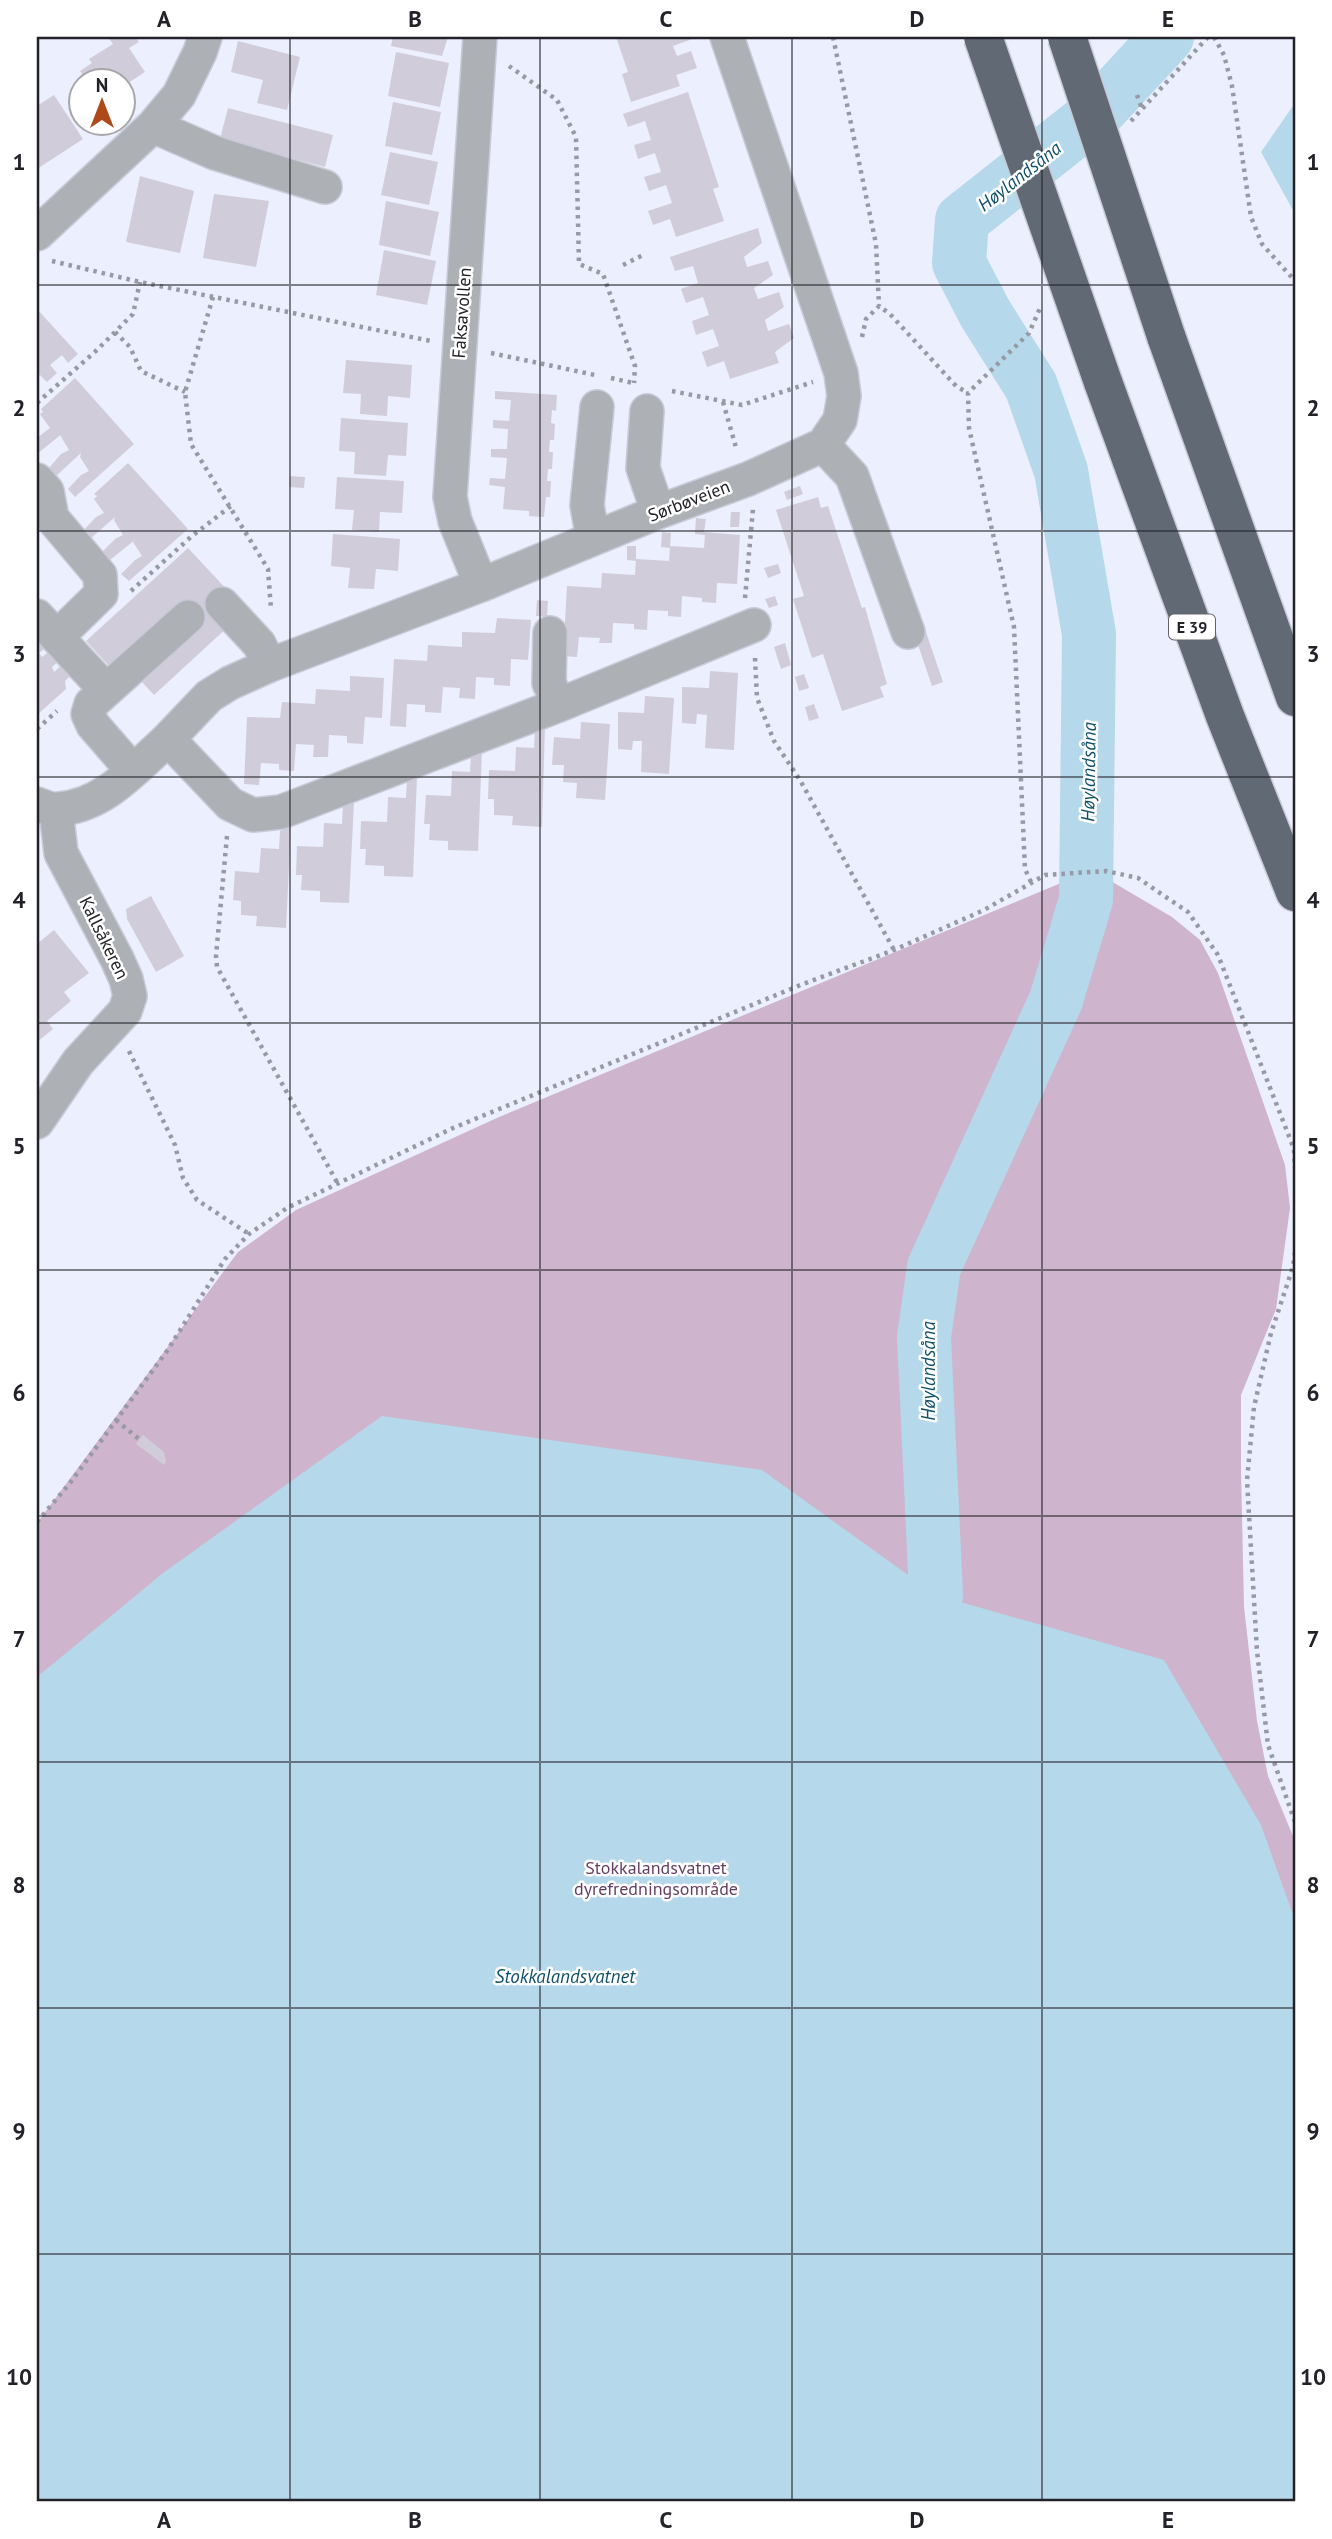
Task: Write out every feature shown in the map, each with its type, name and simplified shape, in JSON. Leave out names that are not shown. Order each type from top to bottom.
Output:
[{"type":"highway","name":"E 39","points":[[983,37],[1103,382],[1225,716],[1295,892]]},
{"type":"highway","points":[[1067,37],[1166,336],[1295,697]]},
{"type":"street","points":[[37,234],[153,126],[179,95],[205,37]]},
{"type":"street","points":[[727,37],[841,373],[844,396],[840,420],[823,445],[852,476],[908,632]]},
{"type":"street","name":"Faksavollen","points":[[480,46],[450,497],[455,521],[481,585]]},
{"type":"street","points":[[153,126],[215,153],[325,187]]},
{"type":"street","points":[[640,397],[643,468],[658,512]]},
{"type":"street","points":[[593,539],[586,505],[597,407]]},
{"type":"street","name":"Sørbøveien","points":[[46,807],[80,805],[106,793],[168,739],[209,696],[230,683],[270,665],[481,585],[658,512],[748,479],[823,445]]},
{"type":"street","points":[[37,480],[47,491],[52,518],[100,575],[101,594],[47,626],[106,690]]},
{"type":"street","points":[[222,604],[259,644],[270,665]]},
{"type":"street","points":[[133,771],[93,725],[88,714],[91,704],[188,617]]},
{"type":"street","points":[[168,739],[230,804],[253,815],[281,812],[559,705],[754,625]]},
{"type":"street","points":[[551,633],[549,682],[559,705]]},
{"type":"street","name":"Kallsåkeren","points":[[37,1122],[78,1062],[115,1025],[125,1011],[130,996],[126,978],[61,853],[46,807]]},
{"type":"path","points":[[833,37],[876,244],[879,306],[866,319],[860,344]]},
{"type":"path","points":[[1214,37],[1224,55],[1232,86],[1251,217],[1262,244],[1295,281]]},
{"type":"path","points":[[480,46],[557,100],[576,137],[579,264],[603,274],[635,366],[640,397]]},
{"type":"path","points":[[1136,95],[1142,109]]},
{"type":"path","points":[[622,265],[645,254]]},
{"type":"path","points":[[37,403],[133,314],[140,282]]},
{"type":"path","points":[[213,297],[185,392],[191,444],[268,569],[272,615]]},
{"type":"path","points":[[879,306],[890,314],[956,386],[968,393]]},
{"type":"path","points":[[115,332],[130,347],[141,371],[185,392]]},
{"type":"path","points":[[1021,341],[968,393],[969,428],[1014,627],[1024,857],[1025,869],[1031,882]]},
{"type":"path","points":[[130,592],[192,536],[231,506]]},
{"type":"path","points":[[754,625],[757,698],[774,741],[800,780],[894,950]]},
{"type":"path","points":[[230,804],[217,967],[338,1184]]},
{"type":"path","points":[[37,1521],[70,1483],[167,1351],[225,1259],[249,1234],[286,1208],[440,1134],[580,1074],[894,950],[984,910],[1045,875],[1106,871],[1138,878],[1188,912],[1218,955],[1294,1149],[1295,1168]]},
{"type":"path","points":[[115,1025],[175,1145],[183,1178],[197,1200],[249,1234]]},
{"type":"path","points":[[1295,1252],[1293,1268],[1271,1333],[1254,1407],[1247,1479],[1257,1651],[1268,1745],[1295,1822]]},
{"type":"path","points":[[116,1420],[140,1440]]},
{"type":"green space","name":"Stokkalandsvatnet","points":[[1109,880],[1172,917],[1200,940],[1218,973],[1285,1165],[1290,1208],[1276,1309],[1241,1395],[1241,1470],[1244,1607],[1257,1721],[1268,1776],[1295,1841],[1295,2502],[37,2502],[37,1523],[238,1252],[296,1210],[499,1117],[1061,883]]},
{"type":"water","points":[[1295,103],[1295,214],[1261,152]]},
{"type":"water","name":"Stokkalandsvatnet","points":[[382,1416],[762,1470],[936,1595],[1164,1660],[1261,1825],[1295,1920],[1295,2502],[37,2502],[37,1677],[163,1573]]},
{"type":"building","points":[[108,37],[135,37],[139,42],[129,48],[145,72],[136,78],[136,66],[88,66],[92,63],[89,59],[113,44]]},
{"type":"building","points":[[393,37],[448,37],[442,56],[391,46]]},
{"type":"building","points":[[616,37],[698,37],[673,46],[677,56],[691,51],[697,68],[676,75],[680,86],[631,102],[622,74],[628,72]]},
{"type":"building","points":[[238,41],[300,57],[287,110],[257,103],[263,80],[231,72]]},
{"type":"building","points":[[396,52],[449,63],[440,107],[388,96]]},
{"type":"building","points":[[688,92],[719,187],[713,189],[724,221],[676,237],[670,219],[653,225],[648,211],[672,203],[666,185],[649,191],[644,177],[661,172],[655,153],[638,159],[634,145],[651,140],[645,121],[628,127],[623,114]]},
{"type":"building","points":[[54,95],[66,113],[66,136],[81,136],[83,139],[37,169],[37,106]]},
{"type":"building","points":[[393,102],[441,112],[432,155],[385,146]]},
{"type":"building","points":[[228,108],[333,135],[325,167],[220,139]]},
{"type":"building","points":[[390,152],[438,162],[429,205],[381,195]]},
{"type":"building","points":[[140,176],[194,191],[180,253],[126,242]]},
{"type":"building","points":[[214,194],[269,201],[256,267],[203,258]]},
{"type":"building","points":[[386,201],[439,212],[430,256],[379,245]]},
{"type":"building","points":[[758,228],[762,243],[744,257],[747,267],[768,261],[773,275],[754,288],[758,299],[779,292],[784,307],[765,320],[768,331],[789,324],[794,338],[775,352],[779,363],[730,379],[724,361],[707,367],[702,352],[719,346],[713,329],[696,335],[692,321],[709,315],[703,297],[686,303],[681,289],[698,283],[693,266],[675,271],[670,257]]},
{"type":"building","points":[[384,250],[436,261],[427,305],[376,295]]},
{"type":"building","points":[[37,309],[78,354],[68,363],[62,355],[50,365],[57,373],[47,382],[40,375],[37,377]]},
{"type":"building","points":[[346,360],[412,365],[410,398],[388,396],[387,416],[360,414],[361,394],[343,393]]},
{"type":"building","points":[[75,378],[134,444],[75,497],[68,489],[81,475],[89,471],[80,457],[81,453],[56,476],[49,468],[61,454],[69,450],[60,435],[37,454],[37,438],[50,428],[40,414],[43,412],[41,409]]},
{"type":"building","points":[[495,391],[557,395],[556,411],[552,410],[551,423],[555,424],[554,440],[550,440],[549,452],[553,452],[552,469],[548,469],[547,481],[551,481],[550,497],[546,497],[544,517],[529,516],[529,511],[503,509],[505,487],[489,485],[490,478],[505,479],[507,458],[491,457],[491,449],[507,449],[508,429],[493,428],[493,420],[509,421],[511,400],[495,399]]},
{"type":"building","points":[[341,418],[408,423],[406,456],[388,455],[386,476],[354,474],[355,452],[339,451]]},
{"type":"building","points":[[128,463],[188,529],[129,581],[121,574],[142,556],[133,542],[136,539],[110,560],[102,552],[123,535],[114,520],[115,517],[90,539],[83,531],[96,517],[104,513],[94,499],[97,496],[94,494]]},
{"type":"building","points":[[290,476],[305,477],[304,488],[289,487]]},
{"type":"building","points":[[337,477],[404,481],[402,513],[380,512],[379,532],[352,530],[354,510],[335,509]]},
{"type":"building","points":[[800,486],[803,494],[787,500],[784,492]]},
{"type":"building","points":[[818,497],[821,508],[828,506],[862,608],[865,607],[887,684],[880,687],[884,697],[842,711],[823,654],[812,658],[793,599],[804,596],[776,510]]},
{"type":"building","points":[[731,512],[740,512],[739,527],[730,527]]},
{"type":"building","points":[[696,518],[706,519],[704,532],[740,535],[737,584],[717,583],[716,603],[682,596],[681,617],[668,616],[668,611],[648,610],[647,630],[634,629],[634,624],[613,623],[612,643],[599,643],[600,638],[579,637],[577,657],[563,656],[567,586],[601,588],[602,573],[635,575],[636,559],[669,561],[670,546],[704,548],[705,535],[695,534]]},
{"type":"building","points":[[662,532],[671,533],[670,548],[661,547]]},
{"type":"building","points":[[333,534],[400,539],[398,571],[376,569],[374,589],[348,588],[350,568],[331,566]]},
{"type":"building","points":[[627,546],[636,546],[636,561],[627,560]]},
{"type":"building","points":[[188,548],[231,594],[230,625],[154,695],[120,658],[111,668],[86,641]]},
{"type":"building","points":[[778,564],[781,573],[768,578],[764,568]]},
{"type":"building","points":[[775,596],[778,605],[769,608],[765,599]]},
{"type":"building","points":[[537,600],[548,601],[547,617],[536,616]]},
{"type":"building","points":[[497,618],[531,620],[528,660],[511,659],[510,686],[494,685],[494,678],[476,677],[475,699],[459,698],[460,688],[443,687],[441,713],[425,712],[425,705],[407,704],[406,727],[390,726],[394,659],[427,661],[428,645],[462,647],[462,632],[495,633]]},
{"type":"building","points":[[926,632],[943,682],[932,686],[915,636]]},
{"type":"building","points":[[37,637],[47,647],[39,653],[42,657],[50,651],[60,660],[52,667],[54,672],[63,664],[72,674],[65,681],[66,689],[37,715]]},
{"type":"building","points":[[785,643],[791,665],[781,669],[774,647]]},
{"type":"building","points":[[710,671],[738,673],[734,750],[705,748],[707,715],[697,714],[696,724],[682,723],[682,687],[709,688]]},
{"type":"building","points":[[804,674],[809,688],[799,691],[795,677]]},
{"type":"building","points":[[350,676],[384,678],[382,718],[365,717],[363,744],[347,743],[347,736],[329,735],[328,757],[313,757],[314,745],[296,744],[294,771],[279,770],[279,764],[261,763],[259,785],[244,784],[247,717],[280,718],[282,702],[315,704],[316,689],[350,691]]},
{"type":"building","points":[[645,696],[674,698],[669,774],[641,772],[642,741],[633,741],[632,750],[618,749],[618,712],[644,713]]},
{"type":"building","points":[[814,704],[819,718],[809,721],[805,707]]},
{"type":"building","points":[[581,722],[610,724],[605,800],[576,798],[577,783],[563,782],[564,765],[552,765],[554,737],[580,739]]},
{"type":"building","points":[[545,725],[542,827],[512,825],[513,816],[494,815],[494,799],[488,799],[489,770],[515,771],[516,747],[534,748],[535,729]]},
{"type":"building","points":[[482,751],[478,851],[448,850],[448,841],[429,840],[430,824],[424,824],[426,795],[451,796],[452,771],[470,772],[471,754]]},
{"type":"building","points":[[417,776],[413,877],[384,876],[384,866],[365,865],[366,849],[360,849],[361,821],[387,822],[388,797],[406,798],[407,780]]},
{"type":"building","points":[[354,802],[349,903],[320,902],[320,891],[301,890],[302,875],[296,875],[297,846],[323,847],[324,823],[342,824],[343,805]]},
{"type":"building","points":[[291,827],[286,928],[256,926],[257,916],[241,915],[241,901],[233,900],[235,871],[259,873],[261,848],[279,849],[280,831]]},
{"type":"building","points":[[151,896],[184,956],[156,972],[127,919],[126,909]]},
{"type":"building","points":[[54,930],[89,973],[64,992],[71,1001],[47,1021],[53,1029],[37,1042],[37,944]]},
{"type":"building","points":[[143,1435],[164,1452],[164,1465],[136,1444]]},
{"type":"waterway","name":"Høylandsåna","points":[[936,1595],[924,1337],[934,1267],[1056,1000],[1086,900],[1089,634],[1061,471],[1031,386],[985,313],[959,263],[962,220],[1096,114],[1167,37]]},
{"type":"park label","name":"Stokkalandsvatnet dyrefredningsområde","points":[[656,1878]]}]
